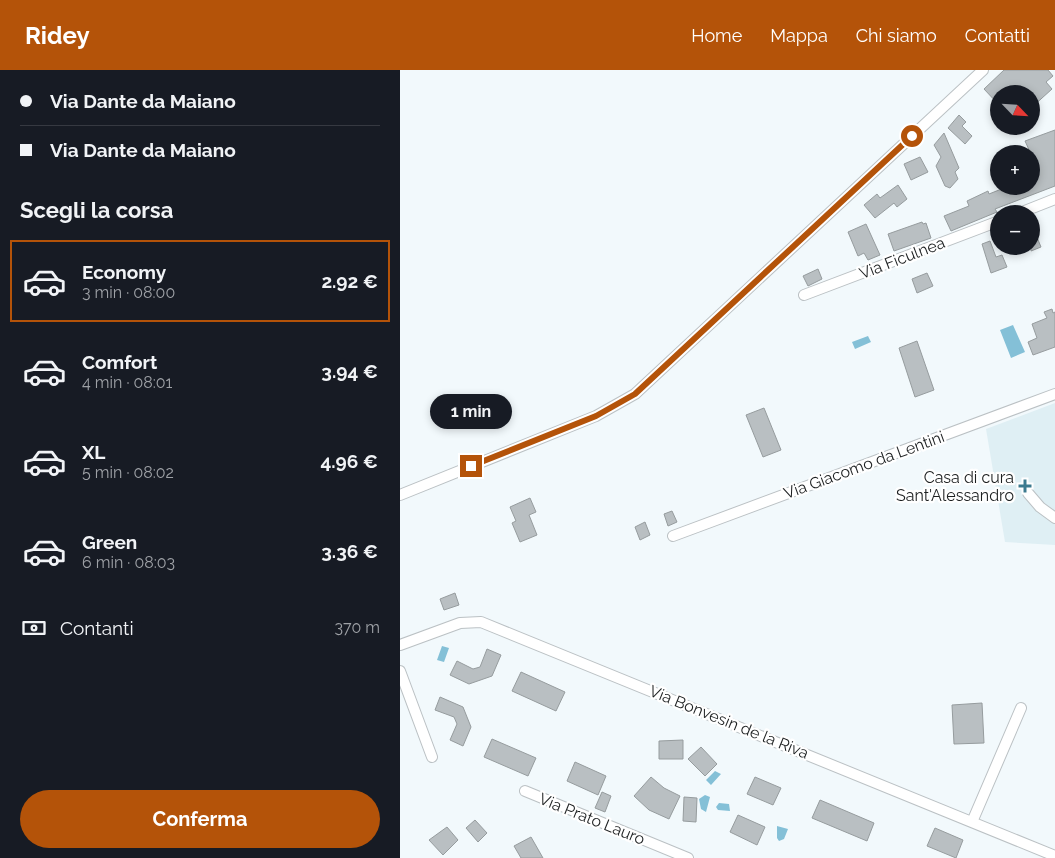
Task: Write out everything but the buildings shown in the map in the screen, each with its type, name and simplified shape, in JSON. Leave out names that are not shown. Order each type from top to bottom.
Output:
[{"type":"street","points":[[400,496],[596,416],[635,394],[983,70]]},
{"type":"street","points":[[1040,205],[1055,199]]},
{"type":"street","name":"Via Ficulnea","points":[[804,295],[990,224]]},
{"type":"street","name":"Via Giacomo da Lentini","points":[[673,536],[1055,394]]},
{"type":"street","points":[[1028,493],[1040,507],[1055,518]]},
{"type":"street","name":"Via Bonvesin de la Riva","points":[[400,645],[460,623],[481,622],[1055,856]]},
{"type":"street","points":[[400,671],[432,757]]},
{"type":"street","points":[[972,822],[1021,708]]},
{"type":"street","name":"Via Prato Lauro","points":[[525,791],[688,858]]},
{"type":"shaded area","name":"Casa di cura Sant'Alessandro","points":[[1055,403],[1055,545],[1005,542],[986,429]]},
{"type":"water","points":[[1013,325],[1025,352],[1011,358],[1000,330]]},
{"type":"water","points":[[868,336],[871,342],[855,349],[852,342]]},
{"type":"water","points":[[442,646],[449,648],[444,662],[437,660]]},
{"type":"water","points":[[715,771],[721,774],[711,785],[706,780]]},
{"type":"water","points":[[705,795],[710,797],[706,812],[701,809],[699,799]]},
{"type":"water","points":[[719,803],[729,804],[730,811],[718,810],[716,807]]},
{"type":"water","points":[[777,826],[788,829],[784,839],[779,841],[777,838]]},
{"type":"place","name":"Casa di cura Sant'Alessandro","points":[[1025,486]]},
{"type":"route","points":[[471,466],[596,416],[635,394],[912,136]]}]
